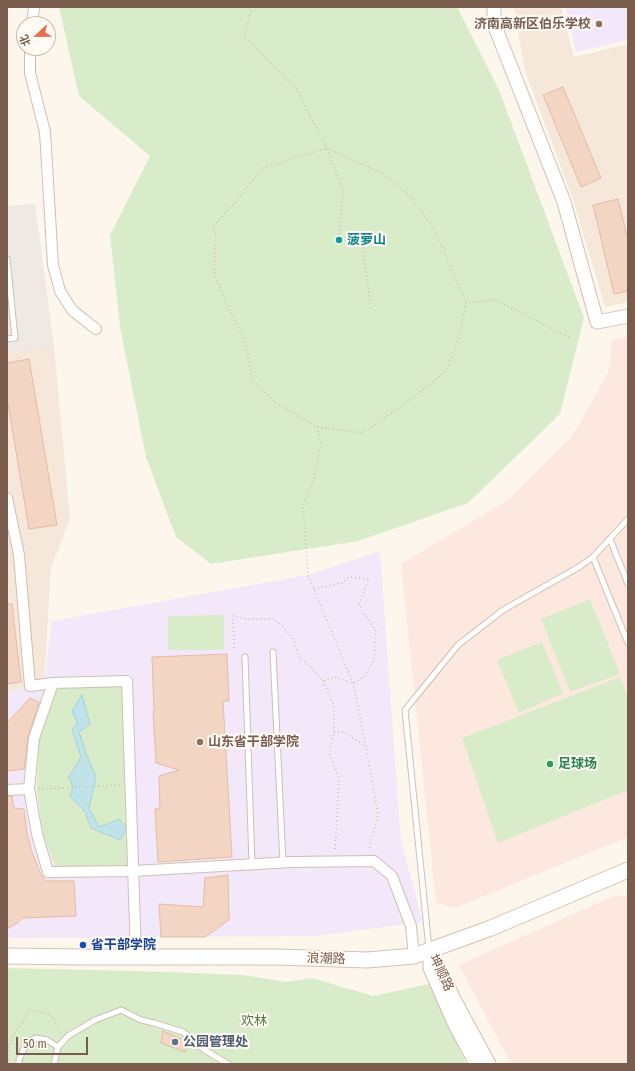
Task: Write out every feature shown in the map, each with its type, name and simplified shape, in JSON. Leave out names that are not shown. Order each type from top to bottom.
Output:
[{"type":"main road","name":"浪潮路","points":[[7,956],[277,957],[367,960],[414,956],[491,928],[628,870]]},
{"type":"street","points":[[494,7],[494,24],[564,202],[597,322],[628,316]]},
{"type":"street","points":[[30,56],[30,73],[45,132],[53,265],[60,291],[72,310],[96,329]]},
{"type":"street","points":[[7,498],[19,555],[30,686],[53,683],[127,681],[136,957]]},
{"type":"street","points":[[53,683],[34,738],[29,789],[37,834],[48,872],[133,871],[252,864],[374,861],[392,876],[411,926],[414,956]]},
{"type":"street","points":[[7,790],[29,789]]},
{"type":"street","name":"坤顺路","points":[[430,950],[430,968],[455,1025],[476,1064]]},
{"type":"street","name":"坤顺路","points":[[430,950],[454,1001],[490,1064]]},
{"type":"lane","points":[[7,258],[15,338],[7,339]]},
{"type":"lane","points":[[430,950],[405,710],[458,645],[503,610],[579,567],[593,557],[628,519]]},
{"type":"lane","points":[[610,539],[628,584]]},
{"type":"lane","points":[[593,557],[628,643]]},
{"type":"lane","points":[[273,652],[282,863]]},
{"type":"lane","points":[[245,657],[252,864]]},
{"type":"lane","points":[[54,1064],[58,1048],[68,1036],[95,1020],[121,1010],[142,1020],[154,1022],[183,1032],[203,1049],[228,1064]]},
{"type":"lane","points":[[19,1064],[19,1060],[26,1044],[35,1038],[47,1040],[58,1048]]},
{"type":"path","points":[[252,7],[244,36],[296,88],[327,148],[343,191],[339,240],[362,241],[372,309]]},
{"type":"path","points":[[327,148],[382,172],[412,198],[434,229],[466,302],[459,338],[446,371],[404,405],[362,433],[317,427],[277,404],[253,381],[245,341],[226,302],[214,272],[216,236],[213,227],[264,168],[327,148]]},
{"type":"path","points":[[466,302],[495,300],[570,338]]},
{"type":"path","points":[[317,427],[321,443],[314,479],[302,506],[308,575],[353,683],[378,815],[369,851],[374,861]]},
{"type":"path","points":[[314,589],[342,583],[349,577],[369,579],[359,604],[376,631],[374,660],[364,677],[353,683],[335,677],[323,681]]},
{"type":"path","points":[[234,648],[233,616],[246,619],[274,619],[282,625],[294,640],[300,660],[307,663],[323,681],[334,706],[334,732],[329,753],[339,778],[334,862]]},
{"type":"path","points":[[334,732],[343,732],[366,746]]},
{"type":"path","points":[[29,789],[130,784]]},
{"type":"path","points":[[9,1064],[8,1049],[14,1034],[22,1024],[28,1010],[54,1017],[56,1028],[65,1039]]},
{"type":"shaded area","points":[[514,7],[561,7],[574,57],[628,44],[628,302],[605,307],[573,199],[525,71]]},
{"type":"shaded area","name":"济南高新区伯乐学校","points":[[566,7],[628,7],[628,40],[576,52]]},
{"type":"shaded area","points":[[35,204],[54,346],[7,354],[7,206]]},
{"type":"shaded area","points":[[628,337],[628,837],[455,908],[436,903],[401,564],[509,499],[571,437],[609,370],[612,340]]},
{"type":"shaded area","points":[[54,346],[70,519],[51,568],[44,683],[7,692],[7,354]]},
{"type":"shaded area","name":"山东省干部学院","points":[[380,551],[401,841],[423,922],[315,936],[7,938],[7,692],[44,683],[52,621],[308,575]]},
{"type":"shaded area","points":[[616,895],[628,897],[628,1064],[511,1064],[459,965]]},
{"type":"green space","points":[[59,7],[457,7],[499,90],[584,318],[560,414],[468,503],[358,541],[211,564],[176,537],[146,457],[120,327],[110,235],[150,156],[79,96]]},
{"type":"green space","points":[[590,599],[620,674],[570,692],[541,619]]},
{"type":"green space","points":[[224,615],[224,650],[168,650],[168,616]]},
{"type":"green space","points":[[542,642],[563,693],[519,713],[497,660]]},
{"type":"green space","name":"足球场","points":[[620,677],[628,696],[628,790],[498,843],[462,738]]},
{"type":"green space","points":[[122,686],[128,867],[55,866],[43,834],[37,790],[39,739],[56,688]]},
{"type":"green space","name":"欢林","points":[[7,968],[243,975],[286,982],[312,978],[373,996],[429,984],[466,1064],[7,1064]]},
{"type":"water","points":[[82,695],[90,724],[79,732],[96,777],[89,808],[99,827],[119,819],[127,828],[120,840],[91,828],[85,812],[70,796],[73,787],[69,777],[81,757],[72,729],[78,724],[72,711]]},
{"type":"building","points":[[563,87],[601,178],[581,187],[543,95]]},
{"type":"building","points":[[618,199],[628,240],[628,291],[614,294],[593,205]]},
{"type":"building","points":[[29,359],[57,525],[29,529],[7,398],[7,363]]},
{"type":"building","points":[[7,604],[12,604],[21,682],[7,684]]},
{"type":"building","points":[[227,654],[229,701],[223,701],[232,857],[158,862],[155,809],[160,809],[159,776],[179,770],[156,763],[152,657]]},
{"type":"building","points":[[30,698],[39,702],[28,737],[24,769],[7,771],[7,723]]},
{"type":"building","points":[[7,796],[12,796],[14,808],[24,809],[31,849],[41,875],[46,881],[74,881],[76,916],[22,918],[19,922],[7,929]]},
{"type":"building","points":[[228,875],[229,920],[205,937],[161,937],[159,904],[203,907],[205,878]]},
{"type":"building","name":"公园管理处","points":[[163,1031],[188,1042],[185,1052],[161,1043]]},
{"type":"place","name":"济南高新区伯乐学校","points":[[599,24]]},
{"type":"place","name":"菠萝山","points":[[339,240]]},
{"type":"place","name":"山东省干部学院","points":[[200,742]]},
{"type":"place","name":"足球场","points":[[550,764]]},
{"type":"place","name":"省干部学院","points":[[83,945]]},
{"type":"place","name":"公园管理处","points":[[175,1042]]}]
